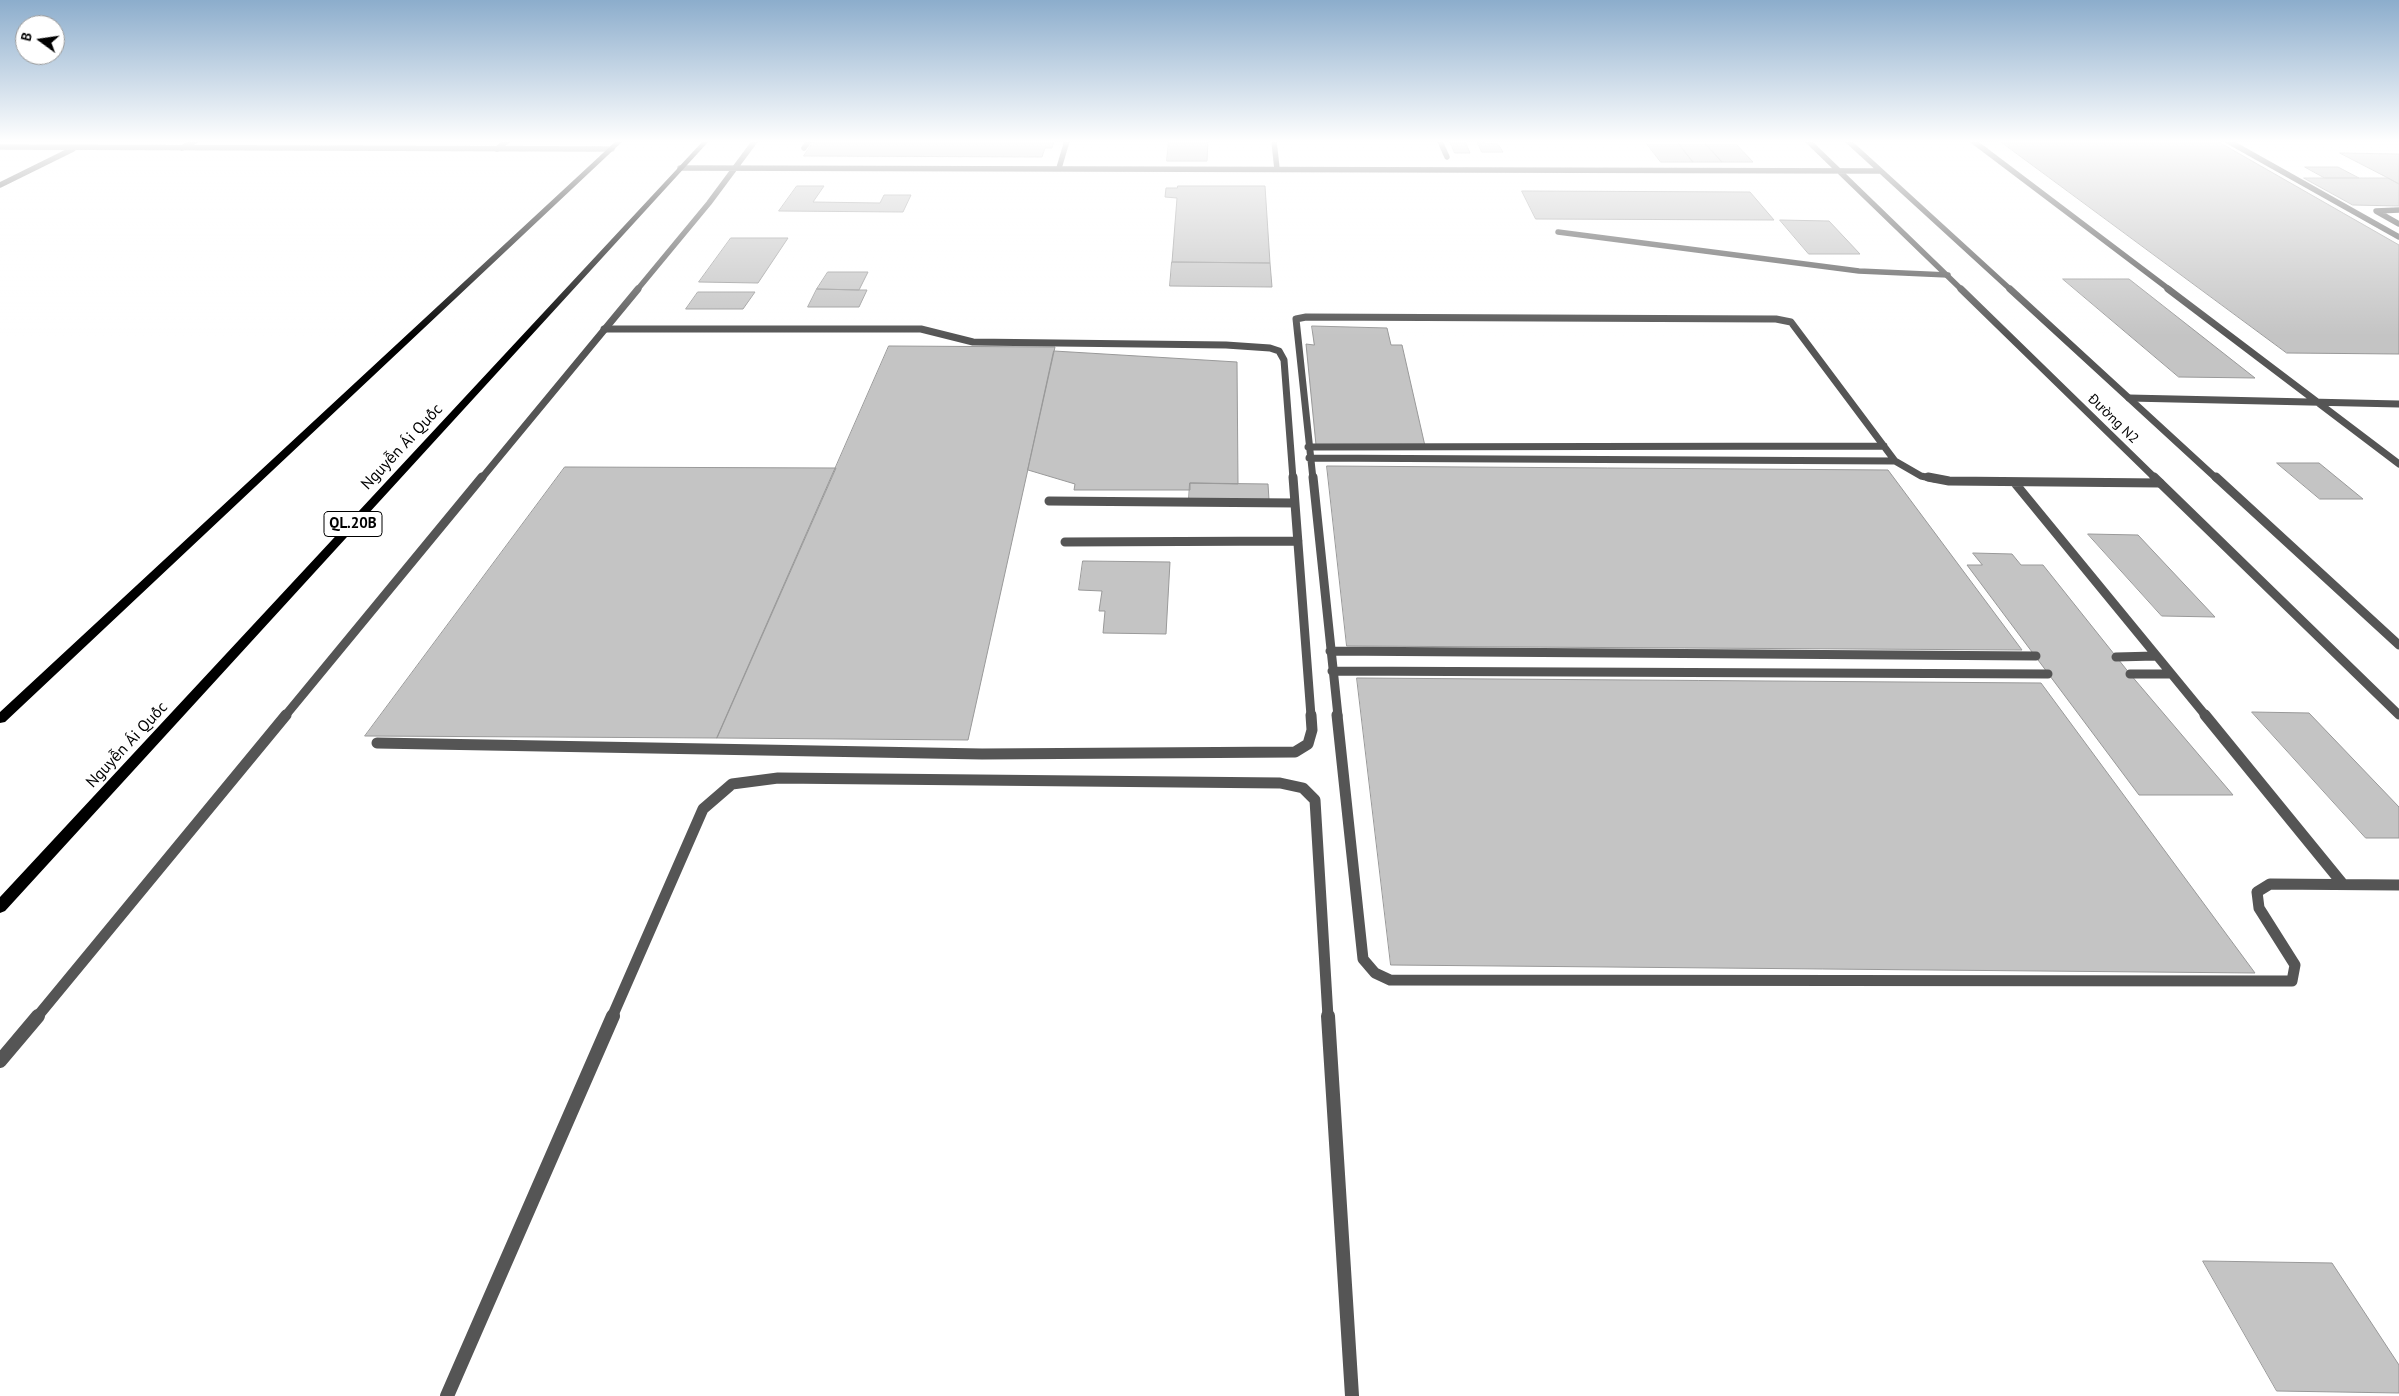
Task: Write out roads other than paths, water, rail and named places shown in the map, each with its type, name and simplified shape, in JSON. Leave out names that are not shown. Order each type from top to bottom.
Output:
[{"type":"main road","points":[[0,719],[551,206]]},
{"type":"main road","name":"Nguyễn Ái Quốc","points":[[0,907],[645,206]]},
{"type":"street","points":[[0,1061],[706,206]]},
{"type":"street","name":"Đường N2","points":[[1876,206],[2399,715]]},
{"type":"street","name":"Đường N2","points":[[1919,206],[2399,645]]},
{"type":"street","points":[[2059,206],[2399,464]]},
{"type":"street","points":[[2344,206],[2399,237]]},
{"type":"street","points":[[2399,210],[2376,211],[2399,224]]},
{"type":"street","points":[[1558,232],[1859,271],[1948,276]]},
{"type":"street","points":[[2160,483],[1940,480],[1921,476],[1895,461],[1791,322],[1776,319],[1306,317],[1296,319],[1294,325],[1363,959],[1375,973],[1390,980],[2292,981],[2295,965],[2259,908],[2257,892],[2270,884],[2342,883],[2399,885]]},
{"type":"street","points":[[377,743],[982,754],[1295,752],[1308,744],[1312,730],[1284,360],[1279,351],[1270,348],[1226,345],[973,342],[958,340],[921,329],[604,329]]},
{"type":"street","points":[[2129,398],[2399,404]]},
{"type":"street","points":[[1452,446],[1456,459]]},
{"type":"street","points":[[1619,446],[1627,460]]},
{"type":"street","points":[[1308,447],[1884,446]]},
{"type":"street","points":[[1309,458],[1895,461]]},
{"type":"street","points":[[2014,482],[2342,883]]},
{"type":"street","points":[[1049,501],[1295,503]]},
{"type":"street","points":[[1065,542],[1298,541]]},
{"type":"street","points":[[1330,650],[2036,656]]},
{"type":"street","points":[[1723,653],[1734,673]]},
{"type":"street","points":[[2116,657],[2155,656]]},
{"type":"street","points":[[1332,671],[2048,674]]},
{"type":"street","points":[[2130,674],[2170,674]]},
{"type":"street","points":[[447,1396],[703,809],[732,784],[778,778],[1280,783],[1304,788],[1315,800],[1352,1396]]}]
